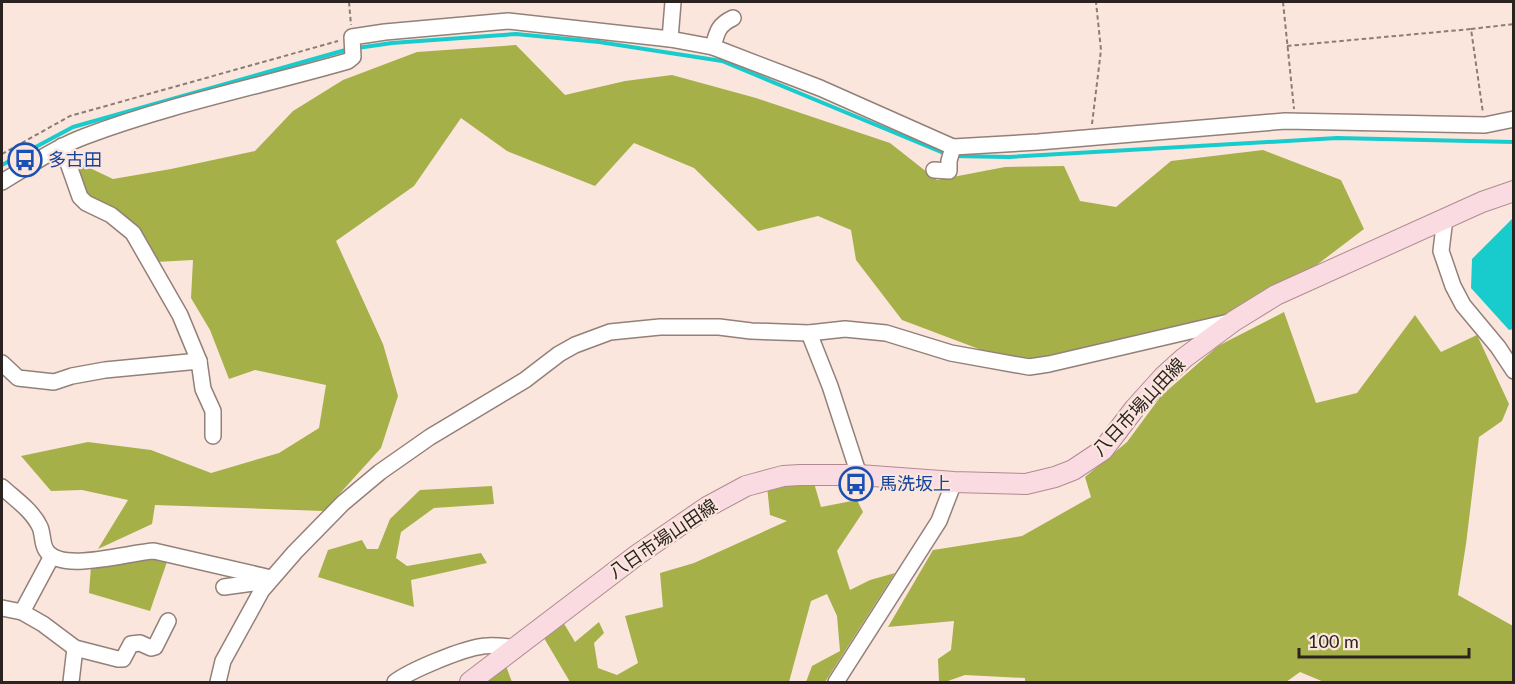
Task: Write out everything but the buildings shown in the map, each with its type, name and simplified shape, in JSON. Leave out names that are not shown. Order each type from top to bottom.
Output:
[{"type":"main road","name":"八日市場山田線","points":[[470,682],[636,555],[707,507],[746,486],[783,476],[860,475],[954,482],[1026,484],[1073,470],[1103,450],[1135,408],[1163,377],[1184,358],[1234,321],[1276,295],[1482,201],[1514,191]]},
{"type":"street","points":[[670,39],[673,2]]},
{"type":"street","points":[[713,47],[717,32],[723,23],[733,18]]},
{"type":"street","points":[[2,182],[62,147],[86,136],[171,109],[348,61],[353,57],[352,37],[508,21],[670,39],[713,47],[820,88],[953,147],[1295,121],[1485,125],[1514,119]]},
{"type":"street","points":[[62,147],[80,197],[86,203],[111,215],[133,233],[180,315],[199,361],[203,389],[213,411],[213,436]]},
{"type":"street","points":[[934,170],[949,171],[953,147]]},
{"type":"street","points":[[1445,218],[1441,251],[1453,286],[1463,305],[1498,347],[1514,371]]},
{"type":"street","points":[[224,587],[253,583],[266,577],[343,503],[380,472],[430,437],[525,380],[559,354],[575,345],[610,332],[660,327],[719,327],[751,332],[809,333],[845,329],[886,333],[951,353],[1029,367],[1234,321]]},
{"type":"street","points":[[809,333],[830,386],[860,475]]},
{"type":"street","points":[[2,363],[18,378],[54,382],[105,370],[199,361]]},
{"type":"street","points":[[836,682],[939,521],[954,482]]},
{"type":"street","points":[[2,487],[27,509],[40,527],[46,550],[52,556],[81,562],[141,551],[154,551],[266,577]]},
{"type":"street","points":[[2,498],[27,509]]},
{"type":"street","points":[[22,612],[52,556]]},
{"type":"street","points":[[218,682],[223,661],[262,590],[266,577]]},
{"type":"street","points":[[2,608],[22,612],[43,624],[75,648],[123,659],[131,644],[140,643],[151,648],[155,647],[168,621]]},
{"type":"street","points":[[395,682],[427,666],[479,646],[516,648]]},
{"type":"street","points":[[71,682],[75,648]]},
{"type":"path","points":[[2,154],[70,116],[352,37],[349,2]]},
{"type":"path","points":[[1090,137],[1101,50],[1096,2]]},
{"type":"path","points":[[1283,2],[1295,121]]},
{"type":"path","points":[[1287,46],[1514,24]]},
{"type":"path","points":[[1472,29],[1485,125]]},
{"type":"green space","points":[[516,45],[565,95],[625,81],[672,75],[756,98],[890,143],[937,180],[1005,167],[1064,166],[1080,201],[1116,207],[1171,161],[1263,150],[1341,180],[1364,229],[1260,308],[1024,366],[902,320],[856,260],[851,230],[818,216],[758,231],[694,168],[634,143],[595,186],[507,151],[461,118],[414,186],[336,241],[383,344],[398,396],[381,448],[324,511],[155,505],[152,524],[98,549],[128,500],[82,490],[51,491],[21,456],[88,442],[151,450],[211,473],[279,453],[319,428],[326,385],[255,370],[229,379],[210,330],[191,298],[193,260],[155,262],[67,182],[61,170],[73,160],[113,179],[255,151],[293,111],[343,80],[417,52]]},
{"type":"green space","points":[[1284,312],[1316,403],[1357,393],[1415,315],[1441,352],[1477,335],[1509,404],[1502,421],[1479,437],[1458,595],[1513,626],[1513,682],[1324,682],[1300,672],[1286,682],[1025,682],[1025,678],[965,675],[939,682],[938,659],[951,650],[954,621],[888,627],[933,550],[1022,536],[1091,497],[1085,477],[1127,442],[1161,396],[1218,346]]},
{"type":"green space","points":[[814,483],[821,507],[857,500],[863,512],[837,551],[850,590],[870,580],[895,573],[825,682],[806,682],[812,666],[840,651],[837,616],[827,594],[811,601],[789,682],[570,682],[544,638],[563,622],[575,642],[599,622],[604,633],[594,643],[598,668],[617,675],[638,663],[625,616],[663,607],[660,573],[694,563],[787,521],[770,515],[767,486]]},
{"type":"green space","points":[[492,486],[494,504],[434,508],[401,532],[396,558],[407,566],[481,553],[487,563],[411,580],[414,607],[318,577],[328,550],[362,540],[367,549],[378,549],[390,519],[420,490]]},
{"type":"green space","points":[[149,556],[168,559],[150,611],[89,593],[91,566]]},
{"type":"green space","points":[[506,666],[512,682],[485,682]]},
{"type":"water","points":[[1513,218],[1514,329],[1509,330],[1471,288],[1472,259]]},
{"type":"waterway","points":[[357,48],[392,43],[516,34],[599,42],[722,61],[946,154]]},
{"type":"waterway","points":[[2,165],[73,127],[349,49]]},
{"type":"waterway","points":[[953,156],[1009,157],[1337,138],[1514,142]]},
{"type":"place","name":"多古田","points":[[25,160]]},
{"type":"place","name":"馬洗坂上","points":[[856,484]]}]
